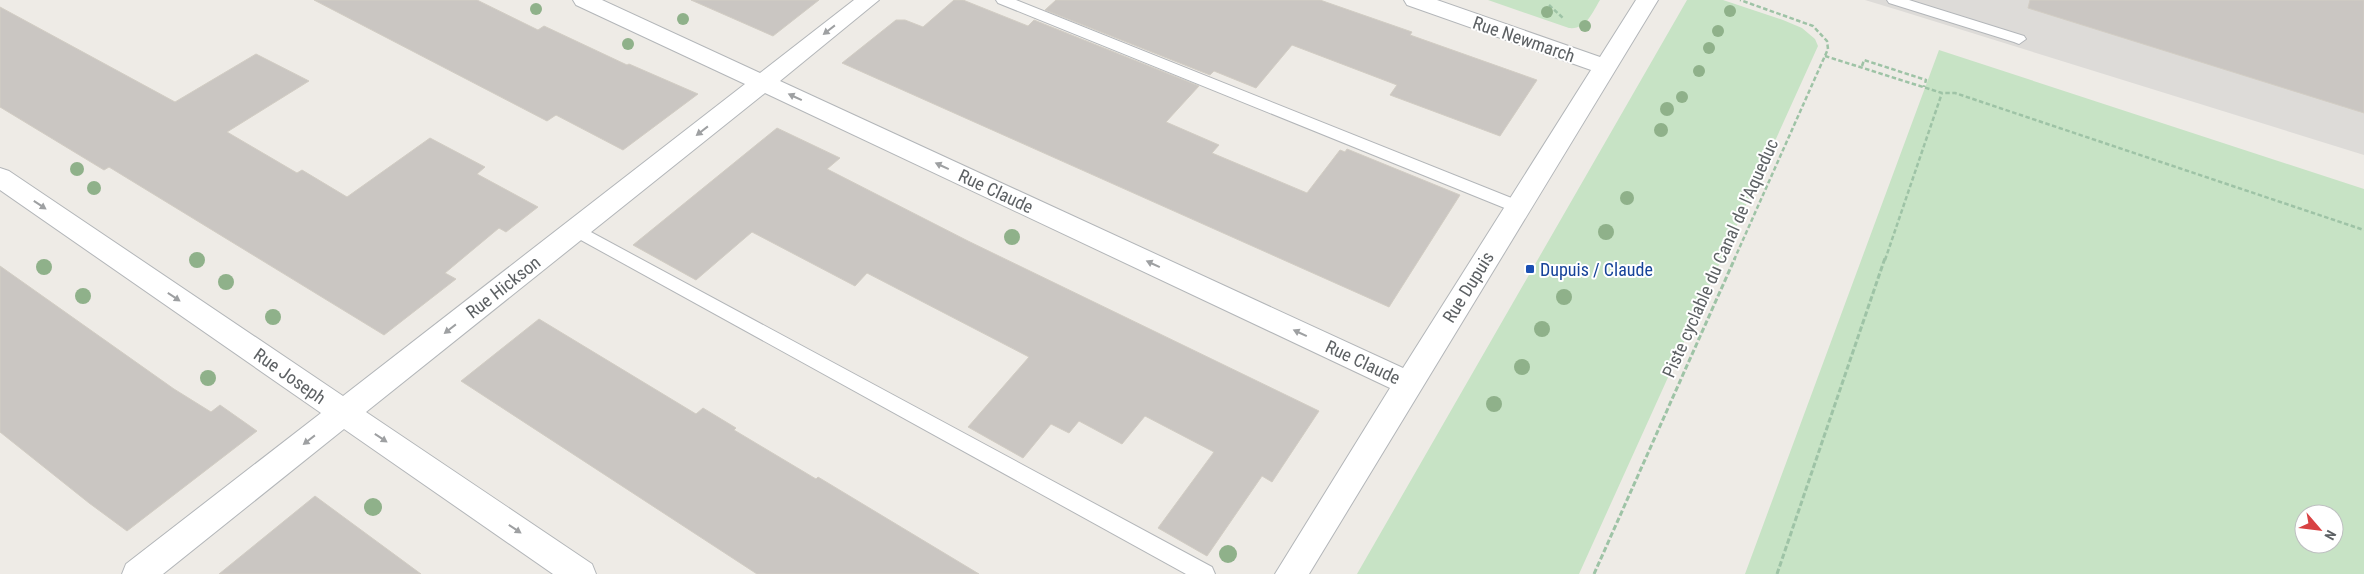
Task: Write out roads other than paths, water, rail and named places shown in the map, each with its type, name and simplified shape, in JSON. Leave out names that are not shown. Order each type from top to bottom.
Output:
[{"type":"street","name":"Rue Claude","points":[[584,0],[1408,383]]},
{"type":"street","name":"Rue Hickson","points":[[138,574],[868,0]]},
{"type":"street","name":"Rue Newmarch","points":[[1415,0],[1605,67]]},
{"type":"street","name":"Rue Dupuis","points":[[1291,574],[1647,0]]},
{"type":"street","name":"Rue Joseph","points":[[0,177],[580,574]]},
{"type":"lane","points":[[1003,0],[1518,207]]},
{"type":"lane","points":[[1894,0],[2019,39]]},
{"type":"lane","points":[[576,230],[1205,574]]},
{"type":"place","name":"Dupuis / Claude","points":[[1530,269]]}]
